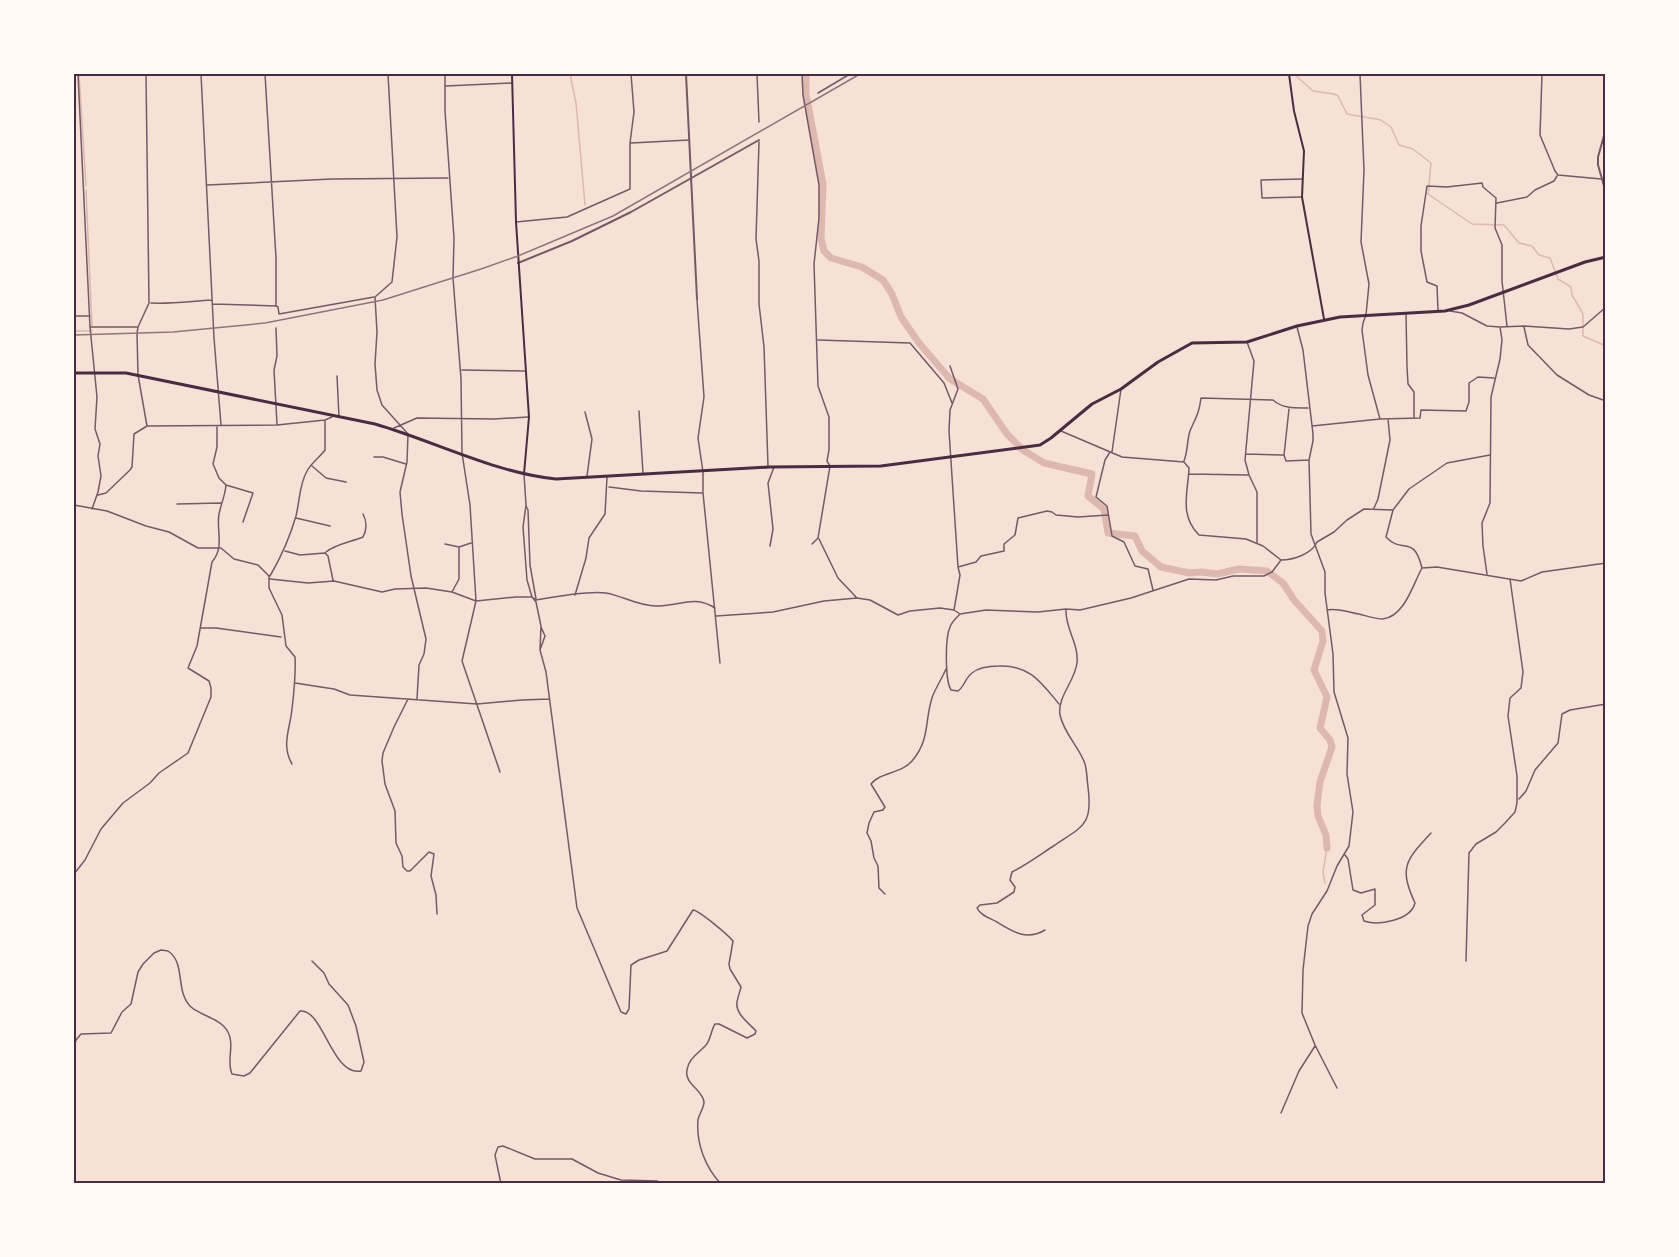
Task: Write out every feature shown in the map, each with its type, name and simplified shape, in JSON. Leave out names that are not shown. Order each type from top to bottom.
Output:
[{"type":"main road","points":[[512,74],[518,263],[529,417],[524,474]]},
{"type":"main road","points":[[1289,74],[1294,111],[1304,151],[1302,196],[1324,319]]},
{"type":"main road","points":[[74,373],[126,373],[339,417],[392,429],[524,474],[556,479],[768,467],[881,466],[1040,445],[1083,410],[1192,343],[1247,342],[1324,319],[1446,310],[1503,293],[1605,257]]},
{"type":"street","points":[[78,74],[90,327],[97,411],[95,429],[100,444],[98,456],[100,476],[92,509]]},
{"type":"street","points":[[146,74],[149,303],[138,327],[138,375],[147,426]]},
{"type":"street","points":[[201,74],[221,425]]},
{"type":"street","points":[[265,74],[276,258],[276,306],[279,314],[375,297],[392,282],[397,237],[388,74]]},
{"type":"street","points":[[445,74],[454,238],[453,278],[461,370],[462,453],[470,505],[476,601],[462,661],[500,772]]},
{"type":"street","points":[[516,222],[567,217],[630,189],[630,143],[634,112],[631,74]]},
{"type":"street","points":[[686,74],[704,397],[698,438],[720,663]]},
{"type":"street","points":[[756,74],[759,122]]},
{"type":"street","points":[[802,74],[803,95],[819,185],[819,218],[814,254],[818,386],[829,417],[830,450],[827,460],[830,466],[818,538],[812,544]]},
{"type":"street","points":[[818,93],[850,74]]},
{"type":"street","points":[[1360,74],[1364,170],[1361,242],[1369,284],[1366,315],[1362,323],[1362,339],[1368,375],[1380,419]]},
{"type":"street","points":[[1542,74],[1540,135],[1558,175]]},
{"type":"street","points":[[1604,74],[1605,132],[1598,157],[1605,193]]},
{"type":"street","points":[[445,86],[512,83]]},
{"type":"street","points":[[630,143],[690,140]]},
{"type":"street","points":[[518,263],[572,241],[631,212],[759,140]]},
{"type":"street","points":[[759,140],[756,239],[759,261],[759,304],[764,347],[768,467]]},
{"type":"street","points":[[1558,175],[1602,179]]},
{"type":"street","points":[[1497,203],[1527,197],[1535,190],[1554,182],[1558,175]]},
{"type":"street","points":[[207,185],[449,178]]},
{"type":"street","points":[[1302,196],[1262,198],[1261,180],[1303,179]]},
{"type":"street","points":[[1438,311],[1437,286],[1427,282],[1421,251],[1421,226],[1427,186],[1447,187],[1482,183],[1483,187],[1496,198],[1497,203],[1495,228],[1502,244],[1503,293],[1507,326]]},
{"type":"street","points":[[375,297],[377,390],[382,405],[408,434],[407,464],[400,492],[406,551],[426,639],[424,654],[418,665],[417,699]]},
{"type":"street","points":[[149,303],[171,304],[180,301],[213,300]]},
{"type":"street","points":[[213,304],[276,306]]},
{"type":"street","points":[[1446,310],[1462,314],[1487,326],[1569,329],[1583,327],[1605,307]]},
{"type":"street","points":[[1406,313],[1408,384],[1414,392],[1414,418]]},
{"type":"street","points":[[74,316],[90,316]]},
{"type":"street","points":[[1524,326],[1528,345],[1557,375],[1589,395],[1605,401]]},
{"type":"street","points":[[90,327],[138,327]]},
{"type":"street","points":[[1297,327],[1304,350],[1313,441],[1309,460],[1311,534],[1325,572],[1333,654],[1334,692],[1348,738],[1347,774],[1353,812],[1351,841],[1336,866],[1308,926],[1303,970],[1302,1012],[1315,1045],[1337,1088]]},
{"type":"street","points":[[1487,574],[1482,523],[1490,503],[1491,397],[1500,359],[1502,340],[1500,327]]},
{"type":"street","points":[[276,328],[274,403],[277,425]]},
{"type":"street","points":[[818,340],[910,343],[944,383],[952,404]]},
{"type":"street","points":[[1247,342],[1254,361],[1245,465],[1257,492],[1257,543]]},
{"type":"street","points":[[950,366],[958,388],[949,420],[960,575],[954,610]]},
{"type":"street","points":[[461,370],[525,371]]},
{"type":"street","points":[[337,376],[339,417]]},
{"type":"street","points":[[1311,427],[1380,419],[1420,418],[1421,410],[1466,411],[1469,402],[1469,383],[1478,377],[1495,378]]},
{"type":"street","points":[[1120,389],[1111,453],[1105,460],[1096,494],[1097,498],[1107,506],[1112,537],[1124,542],[1135,566],[1148,568],[1153,591]]},
{"type":"street","points":[[1184,462],[1188,452],[1190,432],[1198,418],[1201,398],[1273,400],[1289,408],[1309,408]]},
{"type":"street","points":[[1289,408],[1284,455],[1286,461],[1309,460]]},
{"type":"street","points":[[639,411],[644,474]]},
{"type":"street","points":[[585,412],[592,439],[586,476]]},
{"type":"street","points":[[97,495],[106,493],[130,470],[134,434],[147,426],[277,425],[325,420],[333,416]]},
{"type":"street","points":[[392,429],[417,418],[529,417]]},
{"type":"street","points":[[1374,509],[1378,500],[1390,440],[1388,419]]},
{"type":"street","points":[[292,764],[286,752],[286,744],[292,711],[295,657],[286,646],[283,638],[282,615],[269,588],[270,578],[284,551],[296,517],[299,491],[304,477],[311,465],[325,450],[327,443],[325,420]]},
{"type":"street","points":[[217,426],[217,447],[213,464],[219,477],[226,485],[253,493],[243,522]]},
{"type":"street","points":[[1060,430],[1122,457],[1184,462],[1189,468],[1185,509],[1198,535],[1239,537],[1257,543],[1281,560]]},
{"type":"street","points":[[1245,454],[1284,455]]},
{"type":"street","points":[[1327,610],[1340,609],[1379,618],[1390,616],[1403,604],[1422,568],[1417,552],[1413,548],[1394,543],[1386,537],[1393,510],[1409,489],[1441,465],[1490,455]]},
{"type":"street","points":[[374,457],[383,457],[407,464]]},
{"type":"street","points":[[311,465],[326,478],[346,482]]},
{"type":"street","points":[[770,546],[772,528],[768,483],[774,468]]},
{"type":"street","points":[[524,474],[526,505],[523,527],[527,580],[532,597],[536,602],[540,626],[540,650],[546,672],[577,908],[621,1012],[626,1014],[629,1009],[631,966],[639,960],[667,951],[693,910],[698,911],[733,941],[729,964],[741,987],[738,1007],[746,1022],[756,1031],[755,1034],[747,1038],[715,1024],[707,1043],[690,1061],[687,1070],[689,1080],[704,1103],[698,1122],[699,1142],[710,1171],[721,1184]]},
{"type":"street","points":[[1189,474],[1249,475]]},
{"type":"street","points":[[575,596],[589,538],[605,514],[607,475]]},
{"type":"street","points":[[74,873],[85,860],[100,829],[123,803],[150,783],[159,773],[188,753],[211,697],[208,681],[188,668],[196,646],[212,562],[217,557],[221,540],[218,518],[226,495],[226,485]]},
{"type":"street","points":[[607,486],[655,492],[703,493]]},
{"type":"street","points":[[177,504],[222,503]]},
{"type":"street","points":[[74,505],[107,511],[169,532],[198,548],[222,548],[234,559],[258,565],[270,578],[308,583],[334,581],[382,592],[395,589],[426,588],[452,592],[476,601],[532,597],[536,600],[603,593],[620,596],[632,602],[657,606],[698,600],[715,608]]},
{"type":"street","points":[[526,505],[530,565],[536,600]]},
{"type":"street","points":[[716,616],[773,612],[810,603],[857,598],[870,600],[898,615],[940,608],[954,610],[960,614],[986,610],[1038,612],[1086,609],[1189,579],[1216,580],[1233,576],[1264,576],[1272,572],[1281,560],[1294,558],[1315,547],[1317,542],[1364,509],[1393,510]]},
{"type":"street","points":[[958,567],[976,562],[981,556],[1004,551],[1004,544],[1015,535],[1018,518],[1047,511],[1056,515],[1078,518],[1108,515]]},
{"type":"street","points":[[284,551],[300,555],[325,553],[334,546],[348,544],[363,537],[366,519],[363,514]]},
{"type":"street","points":[[296,517],[330,526]]},
{"type":"street","points":[[818,538],[838,578],[857,598]]},
{"type":"street","points":[[445,544],[459,547],[472,542]]},
{"type":"street","points":[[452,592],[459,579],[459,547]]},
{"type":"street","points":[[325,553],[328,556],[334,581]]},
{"type":"street","points":[[1422,568],[1437,567],[1521,581],[1542,573],[1605,563]]},
{"type":"street","points":[[1466,961],[1469,853],[1476,844],[1496,832],[1513,815],[1518,799],[1508,716],[1510,698],[1521,688],[1523,672],[1510,579]]},
{"type":"street","points":[[1046,930],[1027,936],[1015,934],[979,912],[977,908],[980,905],[997,903],[1014,892],[1016,887],[1010,880],[1012,872],[1039,858],[1070,837],[1086,820],[1089,800],[1085,764],[1062,723],[1060,705],[1074,674],[1077,661],[1066,609]]},
{"type":"street","points":[[960,614],[950,627],[946,669],[951,690],[958,691],[964,686],[970,674],[981,668],[1001,666],[1021,668],[1036,678],[1060,705]]},
{"type":"street","points":[[540,626],[545,636],[540,650]]},
{"type":"street","points":[[199,628],[216,628],[283,638]]},
{"type":"street","points":[[885,894],[879,888],[878,866],[867,830],[874,812],[883,810],[885,807],[871,784],[875,779],[903,768],[913,760],[927,732],[933,694],[946,669]]},
{"type":"street","points":[[294,683],[334,689],[350,695],[477,704],[522,699],[549,699]]},
{"type":"street","points":[[408,699],[383,753],[382,771],[393,804],[396,843],[402,856],[403,867],[407,872],[410,871],[429,852],[434,854],[431,876],[436,895],[437,914]]},
{"type":"street","points":[[1518,799],[1526,791],[1532,775],[1558,742],[1562,714],[1570,710],[1605,704]]},
{"type":"street","points":[[1344,854],[1348,859],[1353,890],[1360,893],[1375,889],[1375,905],[1362,915],[1364,921],[1377,923],[1391,920],[1407,914],[1414,907],[1405,880],[1406,866],[1431,833]]},
{"type":"street","points":[[74,1048],[81,1034],[111,1033],[122,1012],[131,1004],[138,972],[154,953],[161,950],[168,951],[176,960],[181,992],[189,1005],[228,1032],[229,1062],[232,1074],[244,1076],[250,1073],[300,1011],[306,1010],[312,1014],[328,1043],[345,1066],[356,1072],[361,1071],[364,1062],[356,1026],[348,1005],[312,961]]},
{"type":"street","points":[[1281,1113],[1299,1071],[1315,1045]]},
{"type":"street","points":[[501,1184],[495,1155],[498,1147],[503,1146],[535,1159],[572,1159],[598,1173],[621,1180],[657,1181],[663,1184]]},
{"type":"waterway","points":[[79,74],[86,186]]},
{"type":"waterway","points":[[570,74],[576,103],[585,205]]},
{"type":"waterway","points":[[806,74],[806,94],[823,184],[821,238],[824,251],[831,258],[862,267],[883,280],[892,294],[901,317],[919,343],[950,379],[983,399],[1007,434],[1023,450],[1044,463],[1092,474],[1088,496],[1104,509],[1108,533],[1135,536],[1142,551],[1161,567],[1189,573],[1217,574],[1239,569],[1267,571],[1283,583],[1294,600],[1322,631],[1323,641],[1314,670],[1327,697],[1320,728],[1330,740],[1332,747],[1320,782],[1317,805],[1318,816],[1326,835],[1327,848]]},
{"type":"waterway","points":[[1294,74],[1313,91],[1338,96],[1347,114],[1381,120],[1391,127],[1399,145],[1413,149],[1431,163],[1429,185]]},
{"type":"waterway","points":[[1429,188],[1428,194],[1472,224],[1504,225],[1519,243],[1532,246],[1539,255],[1550,258],[1558,279],[1571,287],[1572,295],[1583,314],[1583,336],[1606,346]]},
{"type":"waterway","points":[[86,190],[92,326]]},
{"type":"waterway","points":[[74,331],[89,331]]},
{"type":"waterway","points":[[1325,883],[1323,872],[1327,848]]},
{"type":"railway","points":[[74,335],[173,332],[265,323],[383,300],[481,269],[613,216],[860,74]]}]
